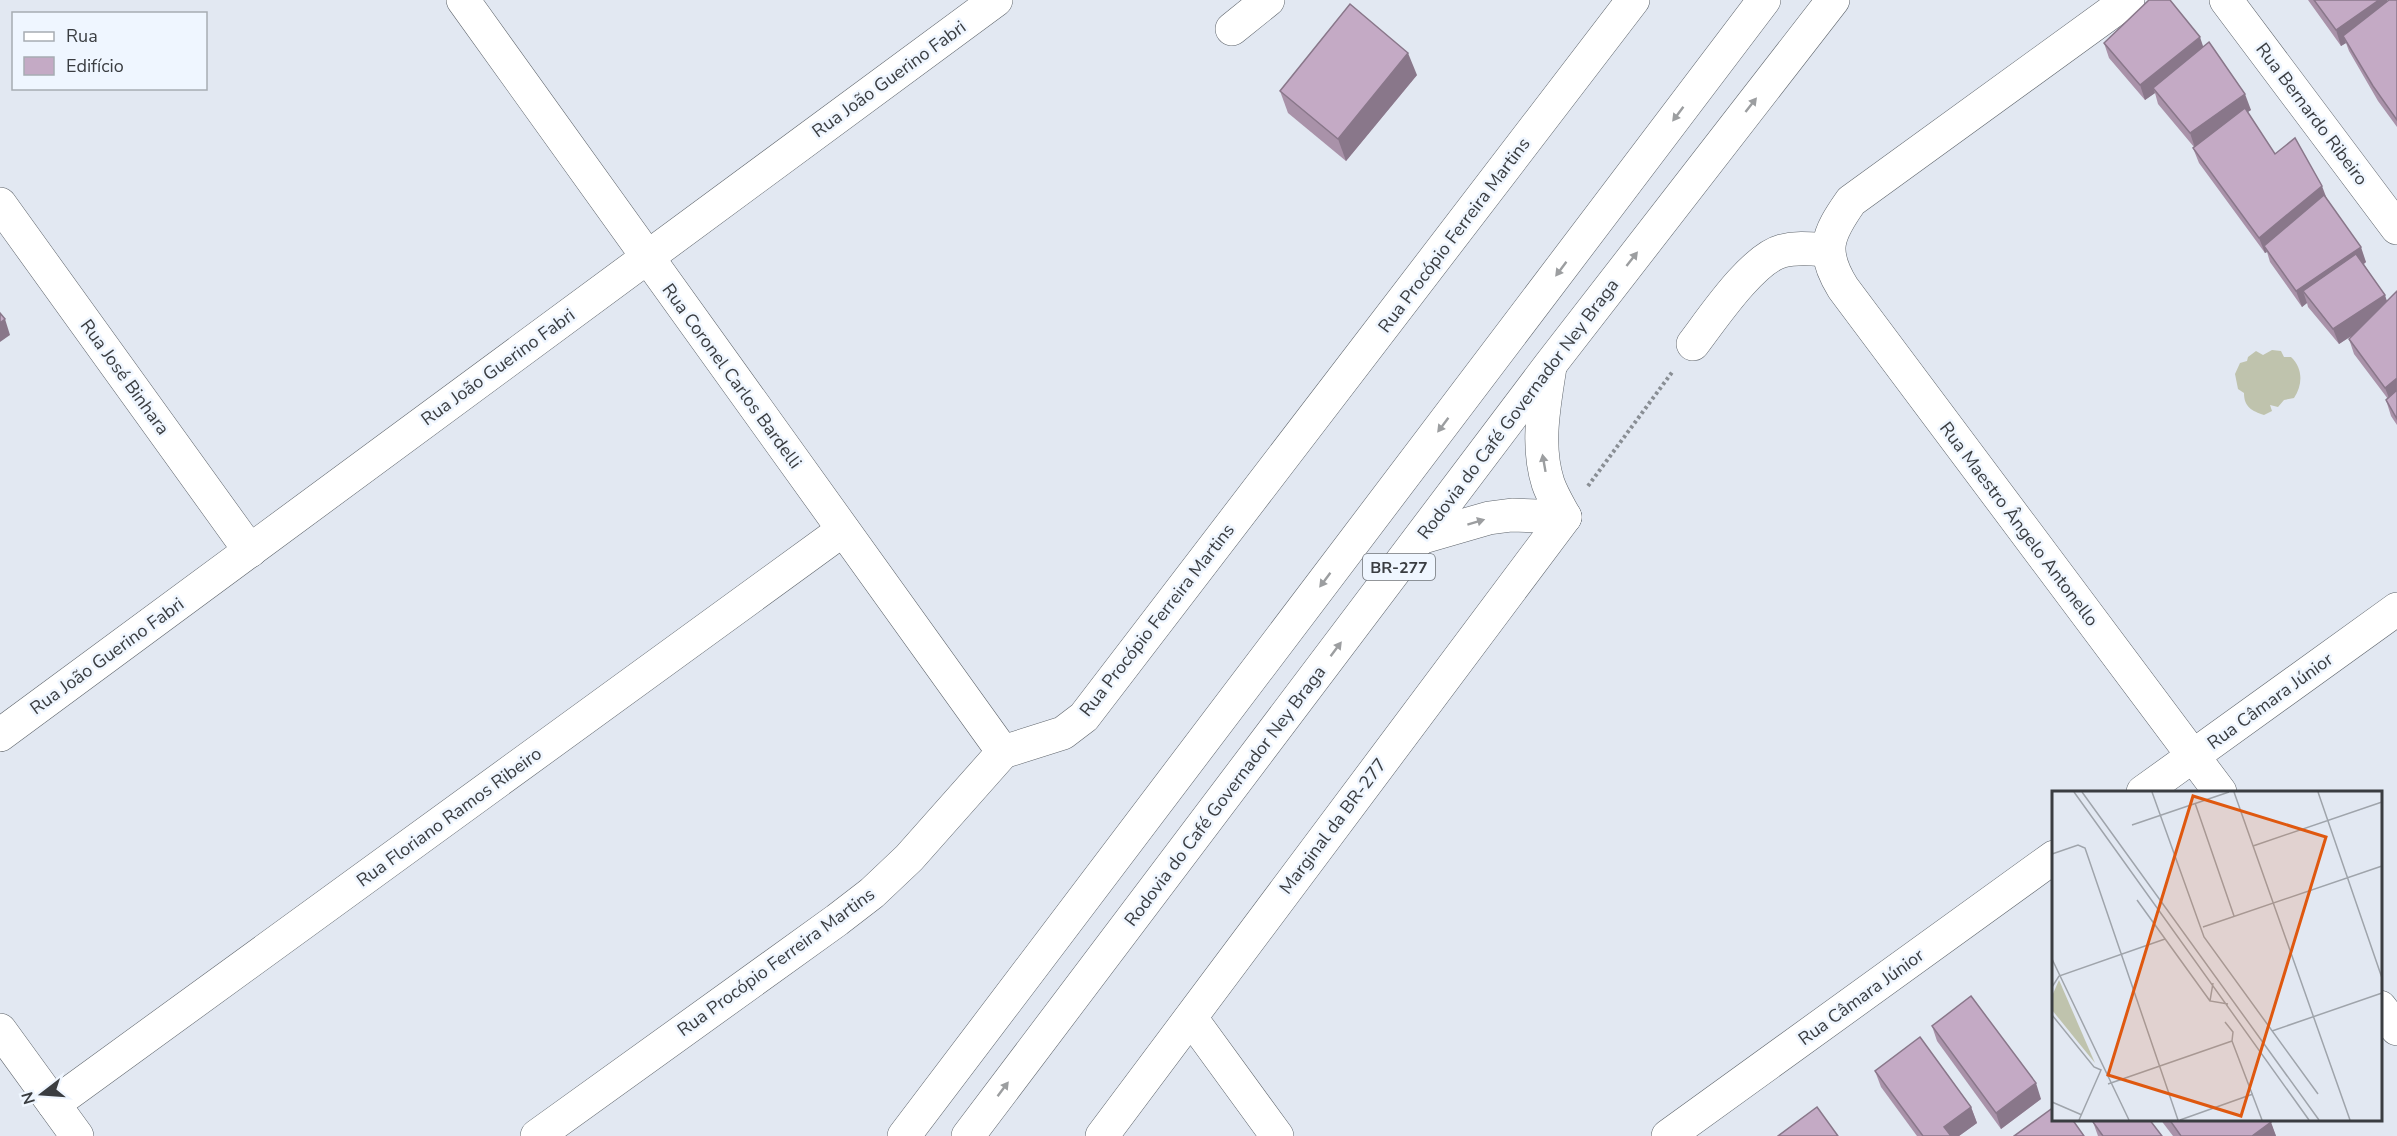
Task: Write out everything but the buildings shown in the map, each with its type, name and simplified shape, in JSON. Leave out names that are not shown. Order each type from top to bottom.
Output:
[{"type":"main road","name":"Rua Coronel Carlos Bardelli","points":[[462,0],[1003,752]]},
{"type":"main road","name":"Rua João Guerino Fabri","points":[[0,735],[996,0]]},
{"type":"main road","points":[[1232,29],[1268,0]]},
{"type":"main road","name":"Rua Procópio Ferreira Martins","points":[[537,1136],[872,893],[909,858],[1003,752],[1063,733],[1084,717],[1633,0]]},
{"type":"main road","name":"BR-277","points":[[904,1136],[1764,0]]},
{"type":"main road","name":"Rodovia do Café Governador Ney Braga","points":[[968,1136],[1550,365],[1833,0]]},
{"type":"main road","points":[[1693,344],[1746,277],[1761,263],[1780,251],[1802,248],[1828,250],[1833,226],[1851,201],[2128,0]]},
{"type":"main road","name":"Rua Bernardo Ribeiro","points":[[2226,0],[2397,228]]},
{"type":"main road","name":"Rua José Binhara","points":[[0,204],[249,551]]},
{"type":"main road","name":"Rua Maestro Ângelo Antonello","points":[[1828,250],[1832,271],[1843,288],[2219,791]]},
{"type":"main road","points":[[1420,538],[1489,518],[1512,515],[1565,517],[1549,485],[1542,459],[1542,422],[1550,365]]},
{"type":"main road","name":"Marginal da BR-277","points":[[1102,1136],[1565,517]]},
{"type":"main road","name":"Rua Floriano Ramos Ribeiro","points":[[54,1104],[843,530]]},
{"type":"main road","name":"Rua Câmara Júnior","points":[[2144,791],[2397,609]]},
{"type":"main road","name":"Rua Câmara Júnior","points":[[1668,1136],[2052,858]]},
{"type":"main road","points":[[2382,1010],[2397,1029]]},
{"type":"main road","points":[[1191,1018],[1277,1136]]},
{"type":"main road","points":[[0,1030],[77,1136]]},
{"type":"path","points":[[1565,517],[1693,344]]},
{"type":"green space","points":[[2272,350],[2281,351],[2284,357],[2291,357],[2295,361],[2300,371],[2300,382],[2294,398],[2284,400],[2278,407],[2270,405],[2272,411],[2264,415],[2247,405],[2244,393],[2238,389],[2235,374],[2240,363],[2247,361],[2248,357],[2256,351],[2263,355]]}]
